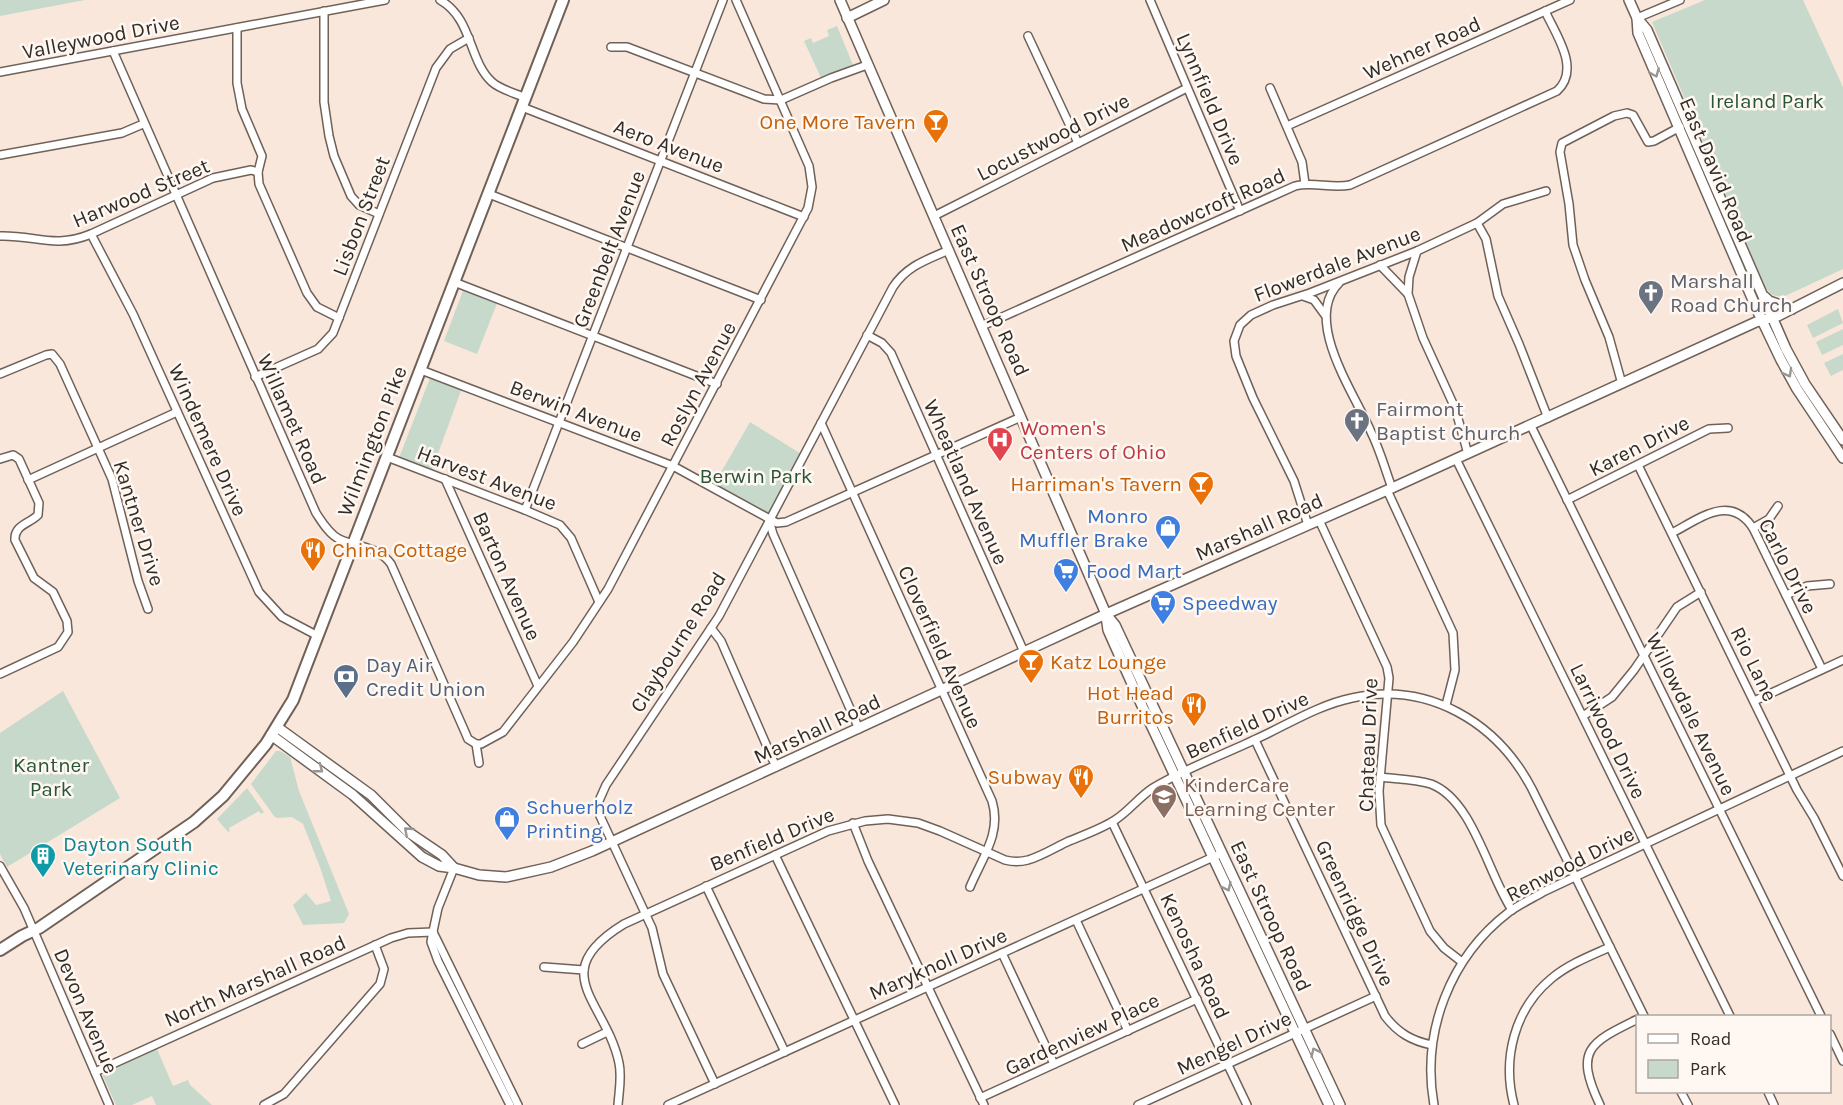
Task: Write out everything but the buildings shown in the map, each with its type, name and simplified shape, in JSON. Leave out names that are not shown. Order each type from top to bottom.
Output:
[{"type":"main road","name":"Wilmington Pike","points":[[0,950],[33,931],[194,822],[231,788],[274,731],[293,700],[563,0]]},
{"type":"street","name":"Valleywood Drive","points":[[0,72],[385,0]]},
{"type":"street","points":[[440,0],[455,12],[490,81],[524,102]]},
{"type":"street","name":"Greenbelt Avenue","points":[[525,510],[723,0]]},
{"type":"street","name":"Roslyn Avenue","points":[[476,744],[481,744],[503,732],[614,579],[804,217],[812,196],[812,178],[805,154],[736,0]]},
{"type":"street","name":"East Stroop Road","points":[[840,0],[1106,614],[1115,626],[1180,775],[1300,1031],[1340,1105]]},
{"type":"street","points":[[847,18],[884,0]]},
{"type":"street","name":"Lynnfield Drive","points":[[1150,0],[1240,211]]},
{"type":"street","name":"Wehner Road","points":[[1287,126],[1570,0]]},
{"type":"street","name":"East David Road","points":[[1629,0],[1637,18],[1638,33],[1761,293],[1767,319],[1843,440]]},
{"type":"street","points":[[1637,18],[1680,0]]},
{"type":"street","name":"Meadowcroft Road","points":[[982,326],[1305,184],[1345,186],[1358,182],[1557,91],[1567,78],[1568,64],[1545,11]]},
{"type":"street","points":[[324,12],[324,102],[334,156],[351,196],[359,205],[379,214]]},
{"type":"street","points":[[237,28],[238,96],[261,156],[258,172],[259,184],[307,293],[317,307],[339,318]]},
{"type":"street","points":[[1028,36],[1078,143]]},
{"type":"street","name":"Lisbon Street","points":[[255,377],[318,349],[328,340],[339,318],[436,68],[445,54],[469,38]]},
{"type":"street","points":[[611,47],[627,47],[764,99],[781,100],[867,65]]},
{"type":"street","name":"Willamet Road","points":[[113,51],[143,124],[316,513],[330,532],[338,538],[377,551],[391,564],[468,739],[476,744],[479,764]]},
{"type":"street","name":"Locustwood Drive","points":[[934,216],[1187,88]]},
{"type":"street","points":[[1270,88],[1304,169],[1305,184]]},
{"type":"street","name":"Aero Avenue","points":[[524,102],[661,161],[804,217]]},
{"type":"street","points":[[1622,384],[1609,337],[1573,245],[1560,152],[1562,142],[1614,116],[1628,113],[1633,115],[1648,141],[1654,141],[1683,126]]},
{"type":"street","points":[[0,155],[122,133],[143,124]]},
{"type":"street","name":"East David Road","points":[[1683,126],[1789,375],[1843,458]]},
{"type":"street","name":"Harwood Street","points":[[0,236],[62,242],[91,234],[221,176],[251,170],[258,172]]},
{"type":"street","name":"Flowerdale Avenue","points":[[1308,525],[1294,481],[1244,378],[1236,356],[1234,341],[1240,325],[1251,315],[1273,305],[1345,280],[1417,251],[1477,223],[1510,201],[1546,190]]},
{"type":"street","points":[[489,194],[761,300]]},
{"type":"street","points":[[1477,223],[1486,239],[1498,296],[1548,418]]},
{"type":"street","name":"Windemere Drive","points":[[91,234],[133,314],[258,592],[282,617],[318,636]]},
{"type":"street","name":"Claybourne Road","points":[[715,1084],[663,974],[656,938],[600,816],[598,806],[600,796],[711,628],[893,287],[904,272],[949,250]]},
{"type":"street","points":[[1417,251],[1409,277],[1408,294],[1423,338],[1455,408],[1468,454]]},
{"type":"street","points":[[1380,266],[1408,294]]},
{"type":"street","points":[[1345,280],[1332,292],[1325,315],[1335,358],[1372,434],[1389,489],[1453,633],[1455,670],[1446,705]]},
{"type":"street","points":[[454,282],[717,384]]},
{"type":"street","name":"Marshall Road","points":[[274,731],[353,795],[422,857],[439,866],[489,876],[520,875],[551,867],[612,842],[1106,614],[1792,309],[1843,283]]},
{"type":"street","points":[[1761,293],[1769,301],[1792,309]]},
{"type":"street","points":[[1300,296],[1314,300],[1325,315]]},
{"type":"street","name":"Wheatland Avenue","points":[[867,335],[882,343],[891,353],[1024,652]]},
{"type":"street","name":"Kantner Drive","points":[[0,374],[31,360],[52,354],[64,371],[117,494],[138,580],[148,609]]},
{"type":"street","name":"Berwin Avenue","points":[[421,370],[673,466],[769,520]]},
{"type":"street","points":[[28,480],[177,412]]},
{"type":"street","points":[[769,520],[777,523],[786,522],[1021,417]]},
{"type":"street","name":"Cloverfield Avenue","points":[[821,423],[996,813],[995,828],[970,887]]},
{"type":"street","name":"Willowdale Avenue","points":[[1531,426],[1820,1015]]},
{"type":"street","name":"Karen Drive","points":[[1568,500],[1709,429],[1728,428]]},
{"type":"street","points":[[0,459],[9,455],[16,456],[39,503],[40,511],[36,519],[18,529],[14,536],[34,579],[53,592],[67,621],[68,632],[57,647],[0,674]]},
{"type":"street","name":"Harvest Avenue","points":[[387,457],[554,521],[566,531],[599,602]]},
{"type":"street","name":"Larriwood Drive","points":[[1456,459],[1729,1015]]},
{"type":"street","name":"Rio Lane","points":[[1638,465],[1843,876]]},
{"type":"street","name":"Barton Avenue","points":[[445,479],[538,686]]},
{"type":"street","points":[[1753,528],[1769,519],[1778,506]]},
{"type":"street","name":"Carlo Drive","points":[[1672,533],[1715,512],[1729,510],[1742,514],[1753,528],[1822,669]]},
{"type":"street","points":[[769,520],[773,534],[858,729]]},
{"type":"street","name":"Chateau Drive","points":[[1319,520],[1384,658],[1389,678],[1378,803],[1384,835],[1430,931],[1444,948],[1462,962]]},
{"type":"street","points":[[1786,595],[1807,586],[1830,584]]},
{"type":"street","points":[[1582,716],[1612,697],[1644,656],[1677,607],[1701,592]]},
{"type":"street","points":[[711,628],[721,641],[776,767]]},
{"type":"street","points":[[1754,701],[1843,660]]},
{"type":"street","name":"Benfield Drive","points":[[584,970],[587,957],[595,945],[615,929],[828,831],[853,823],[876,820],[909,822],[940,831],[1005,860],[1013,862],[1029,860],[1112,822],[1154,788],[1255,740],[1337,702],[1387,694],[1409,696],[1446,705],[1472,718],[1516,761],[1644,1015]]},
{"type":"street","name":"Greenridge Drive","points":[[1255,740],[1385,1016],[1399,1031],[1412,1040],[1432,1045]]},
{"type":"street","name":"Renwood Drive","points":[[1434,1105],[1431,1084],[1432,1045],[1443,1001],[1462,962],[1487,932],[1512,910],[1576,877],[1843,751]]},
{"type":"street","points":[[1380,777],[1430,784],[1453,799],[1464,814],[1512,910]]},
{"type":"street","name":"Kenosha Road","points":[[1112,822],[1247,1105]]},
{"type":"street","points":[[853,823],[868,861],[982,1102]]},
{"type":"street","points":[[775,855],[894,1105]]},
{"type":"street","name":"Maryknoll Drive","points":[[668,1105],[1217,855]]},
{"type":"street","name":"Devon Avenue","points":[[0,866],[24,908],[109,1105]]},
{"type":"street","points":[[454,868],[438,908],[431,942],[438,961],[510,1105]]},
{"type":"street","points":[[706,886],[785,1052]]},
{"type":"street","points":[[1076,920],[1128,1031]]},
{"type":"street","points":[[433,932],[518,1105]]},
{"type":"street","name":"North Marshall Road","points":[[95,1072],[399,935],[433,932]]},
{"type":"street","points":[[264,1105],[284,1094],[380,984],[384,969],[375,945]]},
{"type":"street","points":[[1514,1105],[1509,1078],[1510,1052],[1516,1030],[1527,1006],[1542,987],[1562,971],[1610,947]]},
{"type":"street","points":[[1002,953],[1054,1064]]},
{"type":"street","points":[[544,967],[584,970],[588,990],[619,1063],[621,1085],[618,1105]]},
{"type":"street","name":"Mengel Drive","points":[[1138,1105],[1376,996]]},
{"type":"street","name":"Gardenview Place","points":[[982,1102],[1054,1064],[1197,999]]},
{"type":"street","points":[[1599,1105],[1588,1077],[1589,1054],[1602,1037],[1636,1021]]},
{"type":"street","name":"East Stroop Road","points":[[1300,1031],[1329,1105]]},
{"type":"street","points":[[582,1044],[607,1032]]},
{"type":"street","points":[[1831,1036],[1843,1061]]},
{"type":"green space","points":[[0,0],[85,0],[0,16]]},
{"type":"green space","name":"Ireland Park","points":[[1705,0],[1803,0],[1843,87],[1843,269],[1783,297],[1772,295],[1765,287],[1652,22]]},
{"type":"green space","points":[[837,26],[853,65],[822,80],[804,41],[811,38],[813,43],[829,36],[827,30]]},
{"type":"green space","points":[[464,288],[498,301],[477,354],[444,341]]},
{"type":"green space","points":[[1838,309],[1843,323],[1813,338],[1807,325]]},
{"type":"green space","points":[[1843,329],[1843,345],[1822,355],[1816,342]]},
{"type":"green space","points":[[1843,354],[1843,370],[1831,376],[1824,363]]},
{"type":"green space","points":[[430,378],[462,388],[432,470],[399,458]]},
{"type":"green space","name":"Berwin Park","points":[[750,422],[803,455],[769,520],[712,488]]},
{"type":"green space","name":"Kantner Park","points":[[63,691],[120,798],[7,867],[0,854],[0,733]]},
{"type":"green space","points":[[276,751],[290,757],[299,791],[349,914],[344,923],[303,925],[293,905],[306,893],[316,905],[331,901],[303,824],[292,817],[277,818],[274,816],[251,784]]},
{"type":"green space","points":[[247,788],[264,812],[261,814],[259,811],[229,828],[228,832],[217,819]]},
{"type":"green space","points":[[157,1049],[173,1086],[188,1080],[190,1085],[212,1105],[156,1105],[152,1096],[132,1105],[116,1105],[102,1074]]},
{"type":"place","name":"One More Tavern","points":[[936,145]]},
{"type":"place","name":"Marshall Road Church","points":[[1651,316]]},
{"type":"place","name":"Fairmont Baptist Church","points":[[1357,444]]},
{"type":"place","name":"Women's Centers of Ohio","points":[[1000,463]]},
{"type":"place","name":"Harriman's Tavern","points":[[1201,507]]},
{"type":"place","name":"Monro Muffler Brake","points":[[1168,551]]},
{"type":"place","name":"China Cottage","points":[[313,573]]},
{"type":"place","name":"Food Mart","points":[[1066,594]]},
{"type":"place","name":"Speedway","points":[[1163,626]]},
{"type":"place","name":"Katz Lounge","points":[[1031,685]]},
{"type":"place","name":"Day Air Credit Union","points":[[346,700]]},
{"type":"place","name":"Hot Head Burritos","points":[[1194,728]]},
{"type":"place","name":"Subway","points":[[1081,800]]},
{"type":"place","name":"KinderCare Learning Center","points":[[1164,820]]},
{"type":"place","name":"Schuerholz Printing","points":[[507,842]]},
{"type":"place","name":"Dayton South Veterinary Clinic","points":[[43,879]]}]
